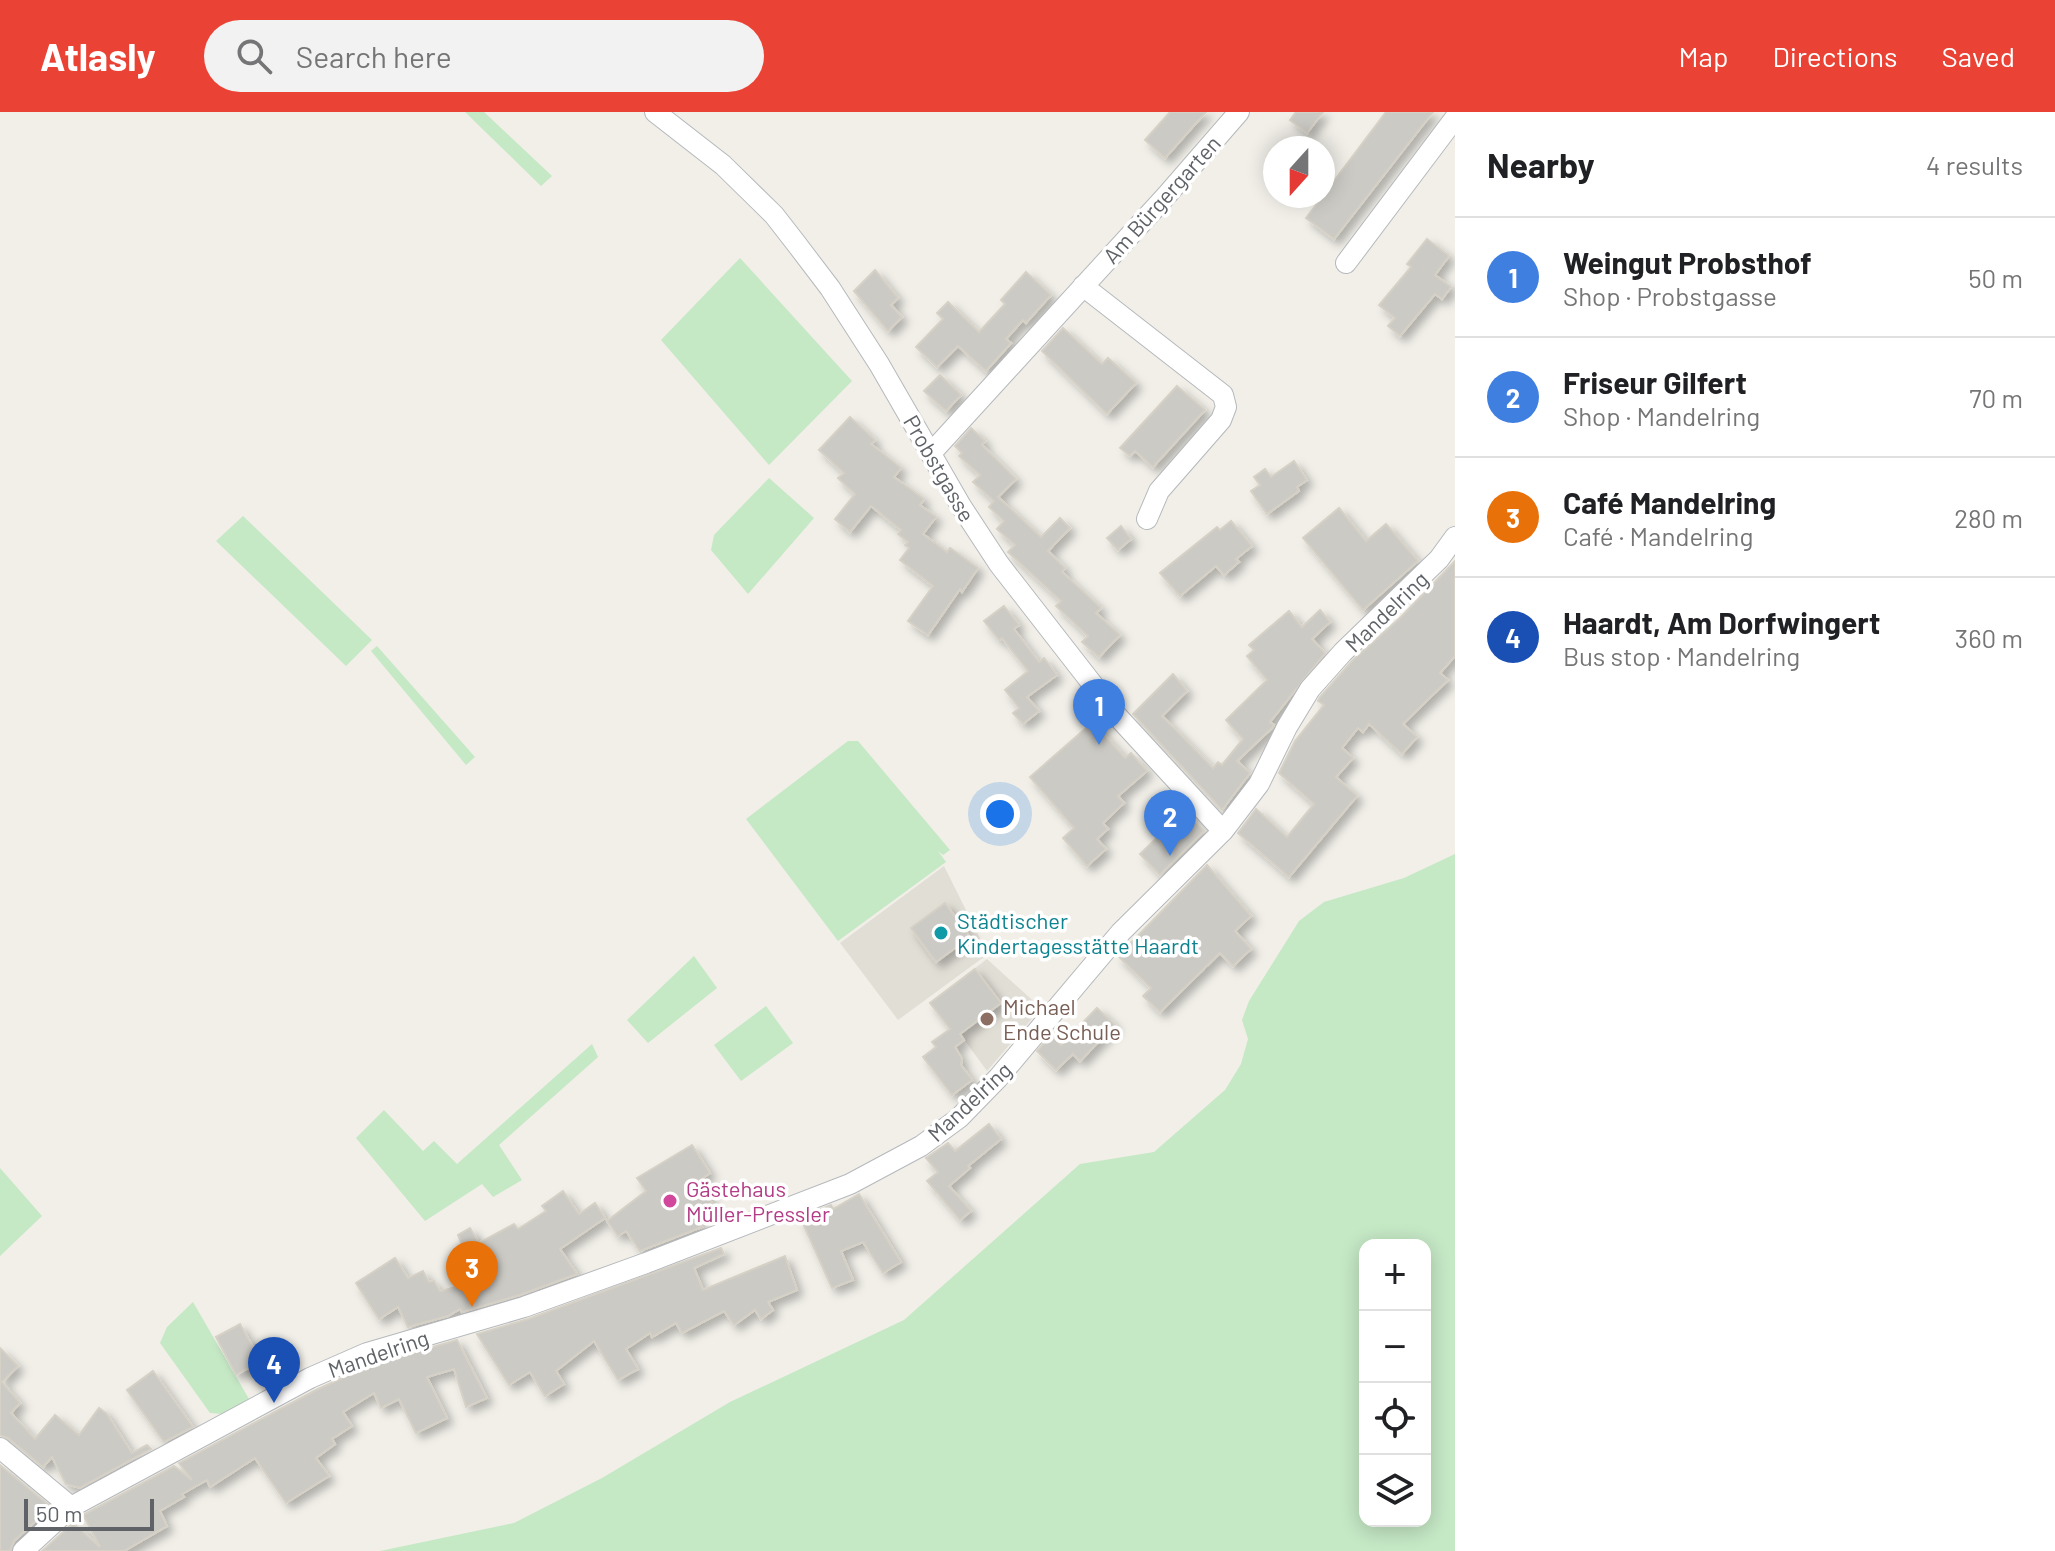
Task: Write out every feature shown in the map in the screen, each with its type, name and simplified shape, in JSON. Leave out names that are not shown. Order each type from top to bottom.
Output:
[{"type":"street","name":"Probstgasse","points":[[655,112],[723,165],[774,215],[830,288],[981,537],[1079,668],[1159,763],[1223,831]]},
{"type":"street","name":"Am Bürgergarten","points":[[932,452],[1239,112]]},
{"type":"street","points":[[1346,263],[1455,118]]},
{"type":"street","points":[[1083,286],[1223,395],[1226,407],[1221,420],[1159,491],[1147,519]]},
{"type":"street","name":"Mandelring","points":[[23,1551],[71,1507],[310,1378],[367,1353],[563,1294],[850,1184],[921,1146],[959,1118],[998,1078],[1121,932],[1223,831],[1259,784],[1310,689],[1343,652],[1439,559],[1455,537]]},
{"type":"street","points":[[0,1448],[71,1507]]},
{"type":"shaded area","points":[[944,866],[988,954],[898,1020],[840,943]]},
{"type":"shaded area","name":"Michael Ende Schule","points":[[987,959],[1041,1008],[987,1071],[960,1034],[956,1036],[930,1003]]},
{"type":"green space","points":[[465,112],[484,112],[552,176],[541,186]]},
{"type":"green space","points":[[740,258],[852,381],[769,465],[661,340]]},
{"type":"green space","points":[[769,478],[814,518],[748,594],[711,550],[714,535]]},
{"type":"green space","points":[[243,516],[372,640],[346,666],[216,541]]},
{"type":"green space","points":[[377,646],[475,757],[466,765],[371,651]]},
{"type":"green space","points":[[848,741],[858,741],[950,850],[943,855],[938,851],[946,862],[838,941],[746,819]]},
{"type":"green space","points":[[1455,854],[1455,1551],[380,1551],[514,1523],[602,1478],[730,1402],[904,1320],[1080,1164],[1154,1152],[1225,1090],[1241,1064],[1248,1039],[1242,1020],[1249,1001],[1299,921],[1324,902],[1404,878]]},
{"type":"green space","points":[[694,956],[717,988],[648,1043],[627,1020]]},
{"type":"green space","points":[[766,1006],[793,1043],[741,1081],[714,1045]]},
{"type":"green space","points":[[592,1044],[598,1057],[499,1145],[522,1180],[493,1197],[482,1184],[425,1221],[356,1138],[384,1110],[423,1151],[434,1141],[457,1164]]},
{"type":"green space","points":[[0,1168],[42,1216],[0,1256]]},
{"type":"green space","points":[[193,1302],[249,1399],[223,1414],[210,1413],[160,1343],[167,1327]]},
{"type":"building","points":[[1170,112],[1206,112],[1165,158],[1145,140]]},
{"type":"building","points":[[1296,112],[1323,112],[1307,133],[1290,120]]},
{"type":"building","points":[[1386,112],[1433,112],[1334,239],[1306,218],[1314,208],[1335,208],[1335,180]]},
{"type":"building","points":[[1427,239],[1449,256],[1435,275],[1451,287],[1442,299],[1435,294],[1400,336],[1388,326],[1395,318],[1379,305],[1411,267],[1407,264]]},
{"type":"building","points":[[875,270],[898,298],[891,305],[902,317],[888,331],[854,291]]},
{"type":"building","points":[[1026,272],[1051,295],[1026,323],[1023,320],[1006,339],[1011,343],[986,371],[958,346],[937,367],[916,347],[943,319],[937,313],[948,302],[979,332],[1005,304],[1001,300]]},
{"type":"building","points":[[1063,328],[1102,364],[1108,358],[1136,383],[1107,414],[1042,351]]},
{"type":"building","points":[[940,375],[961,395],[946,411],[924,391]]},
{"type":"building","points":[[1177,386],[1205,410],[1153,467],[1135,451],[1130,456],[1120,448]]},
{"type":"building","points":[[850,417],[875,440],[871,444],[901,468],[894,477],[924,499],[920,505],[936,517],[923,534],[947,552],[950,548],[978,568],[928,635],[908,621],[933,586],[900,560],[909,548],[905,545],[908,542],[898,534],[901,530],[871,506],[850,532],[835,519],[855,494],[838,478],[844,473],[819,450]]},
{"type":"building","points":[[971,428],[985,441],[982,445],[1016,479],[998,497],[1041,537],[1060,518],[1070,528],[1048,551],[1065,568],[1062,572],[1101,608],[1096,613],[1120,635],[1099,657],[1082,642],[1088,636],[1056,606],[1061,601],[1008,552],[1015,545],[997,529],[1004,521],[989,507],[994,501],[973,482],[980,475],[959,456],[962,453],[955,446]]},
{"type":"building","points":[[1294,461],[1307,480],[1297,487],[1299,491],[1267,514],[1251,491],[1260,485],[1254,477],[1265,469],[1271,477]]},
{"type":"building","points":[[1339,508],[1366,541],[1386,524],[1418,561],[1363,610],[1303,538]]},
{"type":"building","points":[[1231,521],[1252,546],[1236,559],[1239,562],[1224,575],[1216,566],[1180,596],[1160,573],[1217,527],[1220,530]]},
{"type":"building","points":[[1121,526],[1131,539],[1118,550],[1107,538]]},
{"type":"building","points":[[1455,561],[1455,656],[1440,673],[1448,680],[1403,724],[1417,737],[1402,754],[1369,724],[1363,732],[1358,728],[1342,748],[1353,758],[1336,777],[1357,796],[1289,877],[1238,833],[1256,809],[1287,837],[1314,804],[1279,773],[1295,741],[1324,705],[1318,701],[1320,697],[1352,661],[1401,617]]},
{"type":"building","points":[[1004,606],[1019,625],[1014,629],[1039,662],[1044,658],[1057,675],[1027,697],[1039,711],[1023,724],[1013,713],[1019,708],[1005,690],[1028,671],[984,621]]},
{"type":"building","points":[[1320,610],[1330,622],[1312,639],[1325,653],[1270,722],[1274,725],[1272,728],[1237,761],[1250,773],[1222,810],[1133,714],[1173,674],[1187,691],[1162,716],[1213,768],[1218,762],[1222,765],[1243,739],[1226,720],[1267,680],[1247,656],[1254,650],[1249,645],[1289,611],[1302,627]]},
{"type":"building","points":[[1093,722],[1125,758],[1131,753],[1147,771],[1118,796],[1124,803],[1103,823],[1108,829],[1097,839],[1106,849],[1087,866],[1063,838],[1074,828],[1030,777]]},
{"type":"building","points":[[1168,812],[1178,822],[1189,815],[1204,831],[1160,875],[1140,854],[1166,829],[1158,821]]},
{"type":"building","points":[[1207,865],[1251,916],[1235,931],[1251,949],[1233,966],[1220,953],[1160,1012],[1143,996],[1151,988],[1118,956]]},
{"type":"building","name":"Städtischer Kindertagesstätte Haardt","points":[[945,903],[970,937],[936,962],[911,928]]},
{"type":"building","points":[[975,969],[1001,1003],[960,1034],[964,1040],[955,1047],[962,1059],[961,1065],[972,1080],[952,1095],[923,1057],[936,1047],[932,1042],[950,1029],[930,1003]]},
{"type":"building","points":[[1097,1008],[1115,1025],[1080,1061],[1073,1054],[1056,1070],[1037,1051],[1051,1035],[1061,1045]]},
{"type":"building","points":[[989,1124],[1001,1139],[949,1186],[971,1211],[960,1220],[927,1181],[938,1172],[926,1158],[948,1143],[955,1151]]},
{"type":"building","points":[[692,1145],[710,1173],[700,1180],[712,1203],[693,1211],[702,1227],[640,1251],[626,1231],[618,1236],[607,1221],[646,1191],[637,1178]]},
{"type":"building","points":[[563,1191],[579,1214],[595,1203],[605,1218],[560,1249],[577,1274],[520,1295],[462,1312],[460,1309],[448,1316],[408,1327],[398,1307],[379,1319],[356,1283],[395,1258],[408,1278],[423,1271],[429,1282],[434,1281],[440,1291],[477,1282],[458,1235],[470,1228],[479,1243],[514,1224],[518,1229],[546,1211],[542,1206]]},
{"type":"building","points":[[859,1194],[901,1262],[883,1273],[863,1242],[841,1251],[853,1280],[832,1288],[800,1217],[831,1205],[833,1209]]},
{"type":"building","points":[[721,1248],[724,1254],[694,1268],[703,1290],[785,1256],[797,1290],[768,1302],[773,1310],[761,1319],[755,1310],[734,1325],[724,1311],[682,1333],[676,1323],[652,1337],[650,1333],[626,1349],[638,1369],[618,1380],[594,1341],[556,1371],[564,1384],[545,1396],[530,1372],[509,1385],[477,1334],[528,1319]]},
{"type":"building","points":[[240,1324],[261,1361],[236,1375],[216,1337]]},
{"type":"building","points":[[457,1340],[487,1398],[466,1407],[454,1369],[427,1377],[447,1418],[416,1433],[399,1399],[381,1408],[374,1393],[343,1412],[352,1426],[332,1439],[335,1444],[316,1458],[329,1476],[286,1503],[255,1458],[210,1487],[207,1480],[182,1494],[184,1497],[160,1511],[167,1526],[124,1551],[42,1551],[73,1523],[100,1547],[83,1515],[174,1466],[192,1480],[179,1463],[316,1390],[371,1365]]},
{"type":"building","points":[[0,1348],[18,1366],[2,1382],[20,1403],[11,1413],[35,1439],[55,1415],[79,1435],[99,1408],[107,1414],[132,1453],[147,1445],[151,1449],[80,1488],[66,1484],[52,1457],[43,1467],[0,1435]]},
{"type":"building","points":[[153,1371],[193,1427],[164,1442],[127,1390]]},
{"type":"building","points":[[0,1465],[51,1507],[14,1541],[10,1551],[0,1551]]},
{"type":"place","name":"Weingut Probsthof","points":[[1099,745]]},
{"type":"place","name":"Friseur Gilfert","points":[[1170,856]]},
{"type":"place","name":"Städtischer Kindertagesstätte Haardt","points":[[941,933]]},
{"type":"place","name":"Michael Ende Schule","points":[[987,1019]]},
{"type":"place","name":"Gästehaus Müller-Pressler","points":[[670,1201]]},
{"type":"place","name":"Café Mandelring","points":[[472,1307]]},
{"type":"place","name":"Haardt, Am Dorfwingert","points":[[274,1403]]}]
